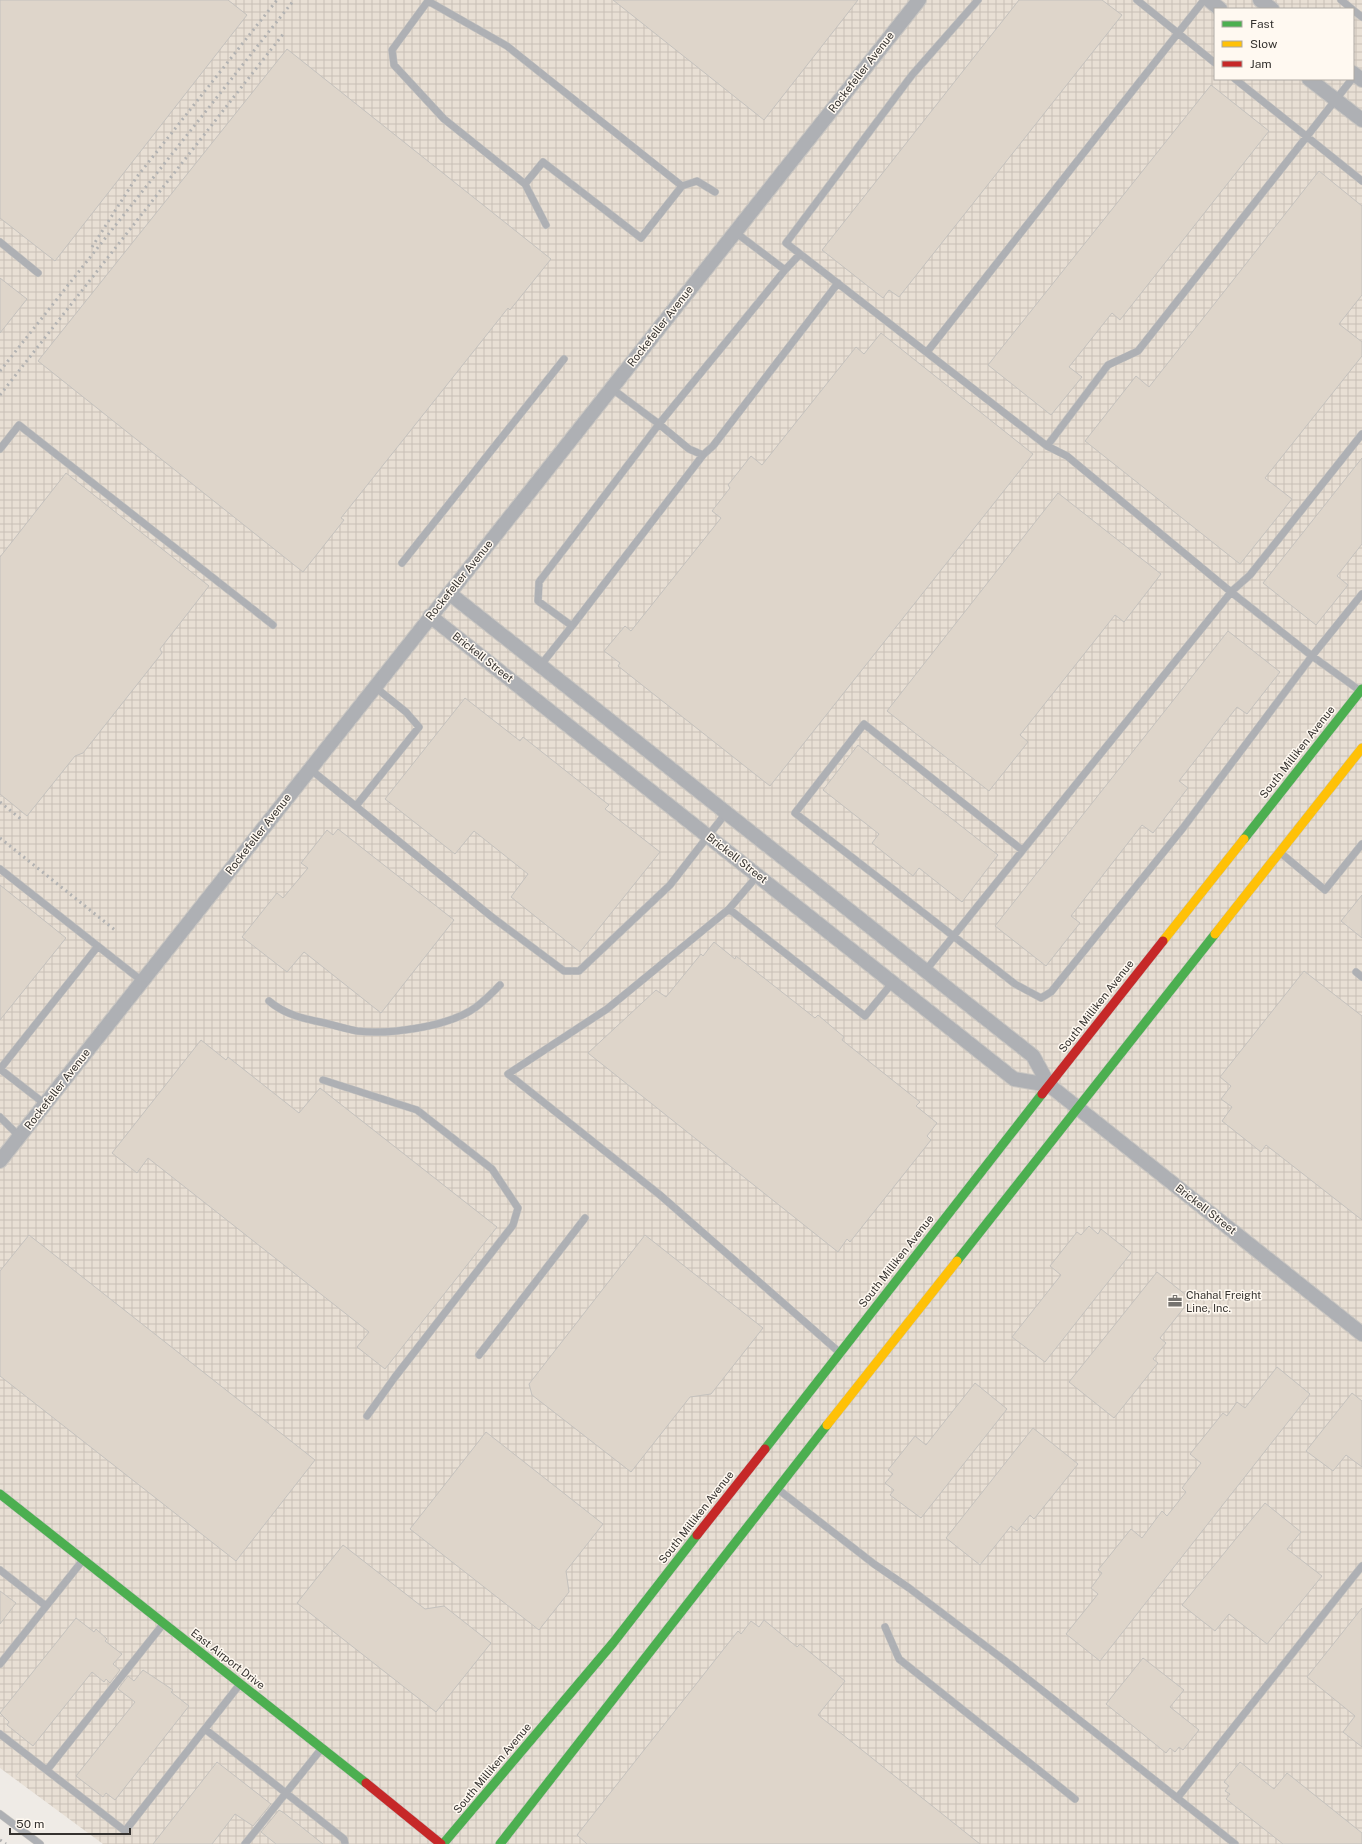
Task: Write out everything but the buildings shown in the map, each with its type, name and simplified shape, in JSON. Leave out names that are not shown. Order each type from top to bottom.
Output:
[{"type":"main road","name":"South Milliken Avenue","points":[[442,1844],[613,1643],[1049,1085],[1361,690]]},
{"type":"main road","points":[[500,1844],[777,1489],[1362,748]]},
{"type":"main road","name":"East Airport Drive","points":[[0,1494],[442,1844]]},
{"type":"street","name":"Rockefeller Avenue","points":[[0,1161],[919,0]]},
{"type":"street","points":[[1209,0],[1219,8]]},
{"type":"street","points":[[1260,0],[1271,8]]},
{"type":"street","points":[[1310,80],[1362,120]]},
{"type":"street","name":"Brickell Street","points":[[449,593],[1033,1056],[1049,1085],[1362,1334]]},
{"type":"street","name":"Brickell Street","points":[[430,616],[1014,1079],[1049,1085]]},
{"type":"lane","points":[[978,0],[912,75],[786,243],[1047,446],[1066,456],[1231,592],[1312,656],[1361,690]]},
{"type":"lane","points":[[1137,0],[1214,62]]},
{"type":"lane","points":[[926,352],[1204,0]]},
{"type":"lane","points":[[1341,0],[1352,8]]},
{"type":"lane","points":[[546,225],[525,184],[444,119],[394,65],[392,50],[428,1],[507,46],[682,186]]},
{"type":"lane","points":[[1354,10],[1362,17]]},
{"type":"lane","points":[[1236,80],[1362,181]]},
{"type":"lane","points":[[1047,446],[1108,365],[1138,351],[1353,80]]},
{"type":"lane","points":[[525,184],[543,162],[641,238],[682,186],[696,181],[715,192]]},
{"type":"lane","points":[[735,232],[785,270]]},
{"type":"lane","points":[[0,242],[38,273]]},
{"type":"lane","points":[[572,626],[538,601],[539,582],[659,424],[785,270],[800,254]]},
{"type":"lane","points":[[540,666],[703,455],[713,446],[838,283]]},
{"type":"lane","points":[[402,562],[564,359]]},
{"type":"lane","points":[[611,388],[659,424],[689,449],[703,455]]},
{"type":"lane","points":[[0,449],[19,425],[273,625]]},
{"type":"lane","points":[[926,970],[1231,592],[1250,575],[1362,434]]},
{"type":"lane","points":[[1022,850],[864,724],[795,813],[1015,984],[1041,998],[1051,992],[1183,828],[1312,656],[1362,594]]},
{"type":"lane","points":[[356,806],[419,727],[406,712],[374,687]]},
{"type":"lane","points":[[310,769],[492,917],[564,971],[579,971],[670,885],[726,813]]},
{"type":"lane","points":[[1280,852],[1325,890],[1362,844]]},
{"type":"lane","points":[[0,869],[142,981]]},
{"type":"lane","points":[[758,875],[729,909],[607,1009],[508,1074],[660,1195],[840,1352]]},
{"type":"lane","points":[[729,909],[865,1016],[893,982]]},
{"type":"lane","points":[[45,1104],[0,1069],[98,946]]},
{"type":"lane","points":[[1356,972],[1362,977]]},
{"type":"lane","points":[[269,1001],[278,1009],[296,1016],[358,1031],[382,1032],[410,1029],[441,1022],[470,1011],[500,985]]},
{"type":"lane","points":[[322,1080],[417,1110],[492,1169],[518,1208],[513,1225],[395,1376],[367,1416]]},
{"type":"lane","points":[[0,1117],[19,1136]]},
{"type":"lane","points":[[479,1355],[585,1218]]},
{"type":"lane","points":[[777,1489],[874,1564],[909,1588],[1004,1660],[1178,1797],[1235,1844]]},
{"type":"lane","points":[[0,1664],[83,1560]]},
{"type":"lane","points":[[1178,1797],[1362,1567]]},
{"type":"lane","points":[[0,1570],[46,1606]]},
{"type":"lane","points":[[47,1770],[164,1624]]},
{"type":"lane","points":[[885,1627],[899,1659],[1075,1799]]},
{"type":"lane","points":[[0,1734],[126,1831],[240,1684]]},
{"type":"lane","points":[[205,1729],[344,1839],[345,1844]]},
{"type":"lane","points":[[245,1844],[322,1748]]},
{"type":"lane","points":[[0,1814],[40,1844]]},
{"type":"shaded area","points":[[0,0],[1362,0],[1362,1844],[103,1844],[0,1768]]},
{"type":"railway","points":[[92,247],[136,178],[277,0]]},
{"type":"railway","points":[[0,371],[294,0]]},
{"type":"railway","points":[[0,395],[284,33]]},
{"type":"railway","points":[[0,802],[22,820]]},
{"type":"railway","points":[[0,838],[115,930]]},
{"type":"railway","points":[[0,1840],[6,1844]]},
{"type":"traffic: fast","points":[[1244,839],[1362,689]]},
{"type":"traffic: fast","points":[[957,1261],[1215,934]]},
{"type":"traffic: fast","points":[[765,1449],[1042,1094]]},
{"type":"traffic: fast","points":[[500,1844],[827,1425]]},
{"type":"traffic: fast","points":[[0,1494],[366,1783]]},
{"type":"traffic: fast","points":[[443,1844],[613,1643],[697,1535]]},
{"type":"traffic: slow","points":[[1215,934],[1362,748]]},
{"type":"traffic: slow","points":[[1163,941],[1244,839]]},
{"type":"traffic: slow","points":[[827,1425],[957,1261]]},
{"type":"traffic: jam","points":[[1042,1094],[1163,941]]},
{"type":"traffic: jam","points":[[697,1535],[765,1449]]},
{"type":"traffic: jam","points":[[366,1783],[441,1844]]},
{"type":"place","name":"Chahal Freight Line, Inc.","points":[[1175,1301]]}]
